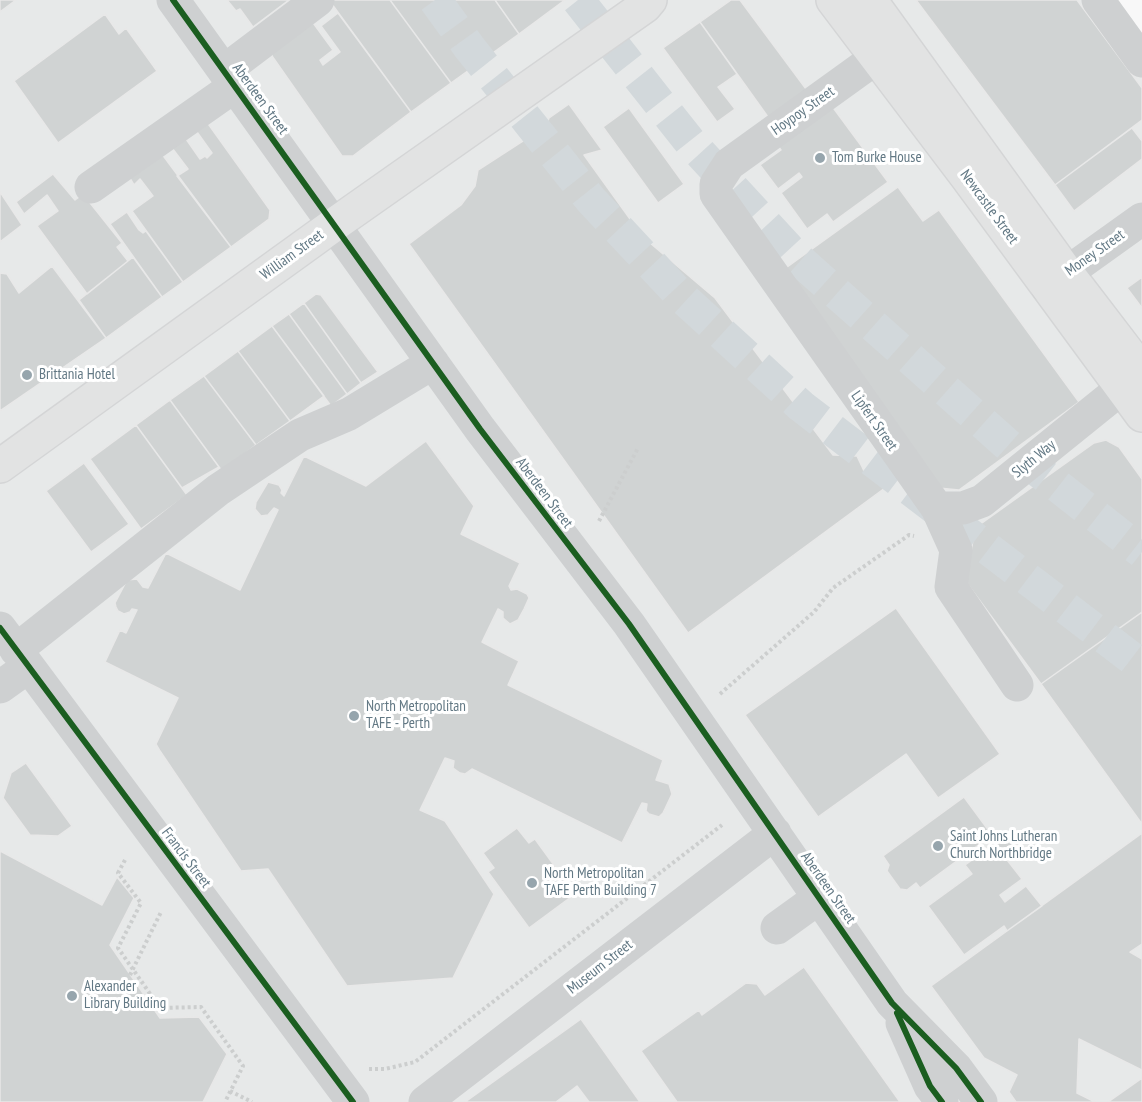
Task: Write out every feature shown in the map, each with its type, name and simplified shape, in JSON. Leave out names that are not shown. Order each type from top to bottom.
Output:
[{"type":"main road","name":"Newcastle Street","points":[[833,0],[968,177],[1057,280]]},
{"type":"main road","name":"Newcastle Street","points":[[870,0],[1057,280],[1132,379],[1142,416]]},
{"type":"main road","name":"William Street","points":[[0,466],[335,225],[655,2]]},
{"type":"street","name":"Aberdeen Street","points":[[173,0],[480,429],[628,624],[892,1002],[956,1068],[981,1102]]},
{"type":"street","points":[[92,187],[230,78],[318,0]]},
{"type":"street","points":[[1098,0],[1142,61]]},
{"type":"street","name":"Hoypoy Street","points":[[729,164],[876,58]]},
{"type":"street","name":"Lipfert Street","points":[[729,164],[716,184],[716,194],[936,508],[956,550]]},
{"type":"street","name":"Money Street","points":[[1057,280],[1142,219]]},
{"type":"street","points":[[0,687],[15,648],[227,484],[300,435],[349,414],[433,363]]},
{"type":"street","name":"Slyth Way","points":[[936,508],[963,508],[982,501],[1132,379]]},
{"type":"street","points":[[956,550],[951,587],[1017,685]]},
{"type":"street","name":"Francis Street","points":[[15,648],[353,1102]]},
{"type":"street","name":"Museum Street","points":[[425,1102],[775,832]]},
{"type":"street","points":[[777,928],[820,897]]},
{"type":"street","name":"Aberdeen Street","points":[[892,1002],[930,1086],[942,1102]]},
{"type":"path","points":[[598,521],[638,448]]},
{"type":"path","points":[[720,694],[814,612],[833,588],[909,535],[956,550]]},
{"type":"path","points":[[364,1068],[385,1069],[415,1062],[722,825]]},
{"type":"path","points":[[124,860],[118,873],[141,903],[118,948],[160,1008],[201,1007],[243,1066],[225,1102]]},
{"type":"path","points":[[130,975],[161,912]]},
{"type":"path","points":[[230,1091],[252,1102]]},
{"type":"shaded area","points":[[0,0],[1098,0],[1142,60],[1142,1102],[0,1102]]},
{"type":"building","points":[[0,0],[16,0],[0,12]]},
{"type":"building","points":[[227,0],[289,0],[253,27],[240,9],[236,11]]},
{"type":"building","points":[[329,0],[390,0],[451,83],[411,112]]},
{"type":"building","points":[[390,0],[495,0],[519,34],[451,83]]},
{"type":"building","points":[[495,0],[565,0],[519,34]]},
{"type":"building","points":[[731,0],[740,0],[812,97],[773,124],[700,22]]},
{"type":"building","points":[[916,0],[1077,0],[1142,88],[1142,120],[1055,185]]},
{"type":"building","points":[[338,13],[411,112],[353,156],[342,156],[272,56],[273,47],[311,20],[333,50],[320,60],[323,65],[340,52],[321,26]]},
{"type":"building","points":[[105,14],[119,34],[126,28],[157,71],[58,143],[14,81]]},
{"type":"building","points":[[700,22],[737,74],[718,87],[735,109],[717,122],[663,48]]},
{"type":"building","name":"Tom Burke House","points":[[826,98],[888,182],[833,222],[827,214],[807,229],[781,193],[802,177],[799,173],[778,189],[760,165],[781,150],[771,137]]},
{"type":"building","points":[[569,104],[602,150],[584,155],[643,237],[715,298],[833,455],[857,456],[864,471],[876,470],[889,485],[688,633],[409,244],[461,205],[475,186],[478,170],[546,126],[549,118]]},
{"type":"building","points":[[629,108],[684,184],[658,203],[603,127]]},
{"type":"building","points":[[204,118],[270,210],[269,219],[231,247],[177,176],[188,169],[169,144],[184,136],[200,159],[205,156],[207,158],[212,153],[192,125]]},
{"type":"building","points":[[1132,128],[1142,141],[1142,159],[1074,211],[1055,185]]},
{"type":"building","points":[[156,146],[231,247],[183,282],[132,211],[153,196],[140,179],[134,185],[125,170]]},
{"type":"building","points":[[53,174],[75,200],[83,194],[122,243],[117,247],[128,261],[87,294],[37,226],[58,211],[47,195],[24,214],[16,202]]},
{"type":"building","points":[[898,187],[923,221],[939,210],[1079,402],[959,490],[928,487],[783,270]]},
{"type":"building","points":[[0,192],[22,225],[0,242]]},
{"type":"building","points":[[127,212],[139,230],[143,233],[146,231],[183,282],[162,297],[110,224]]},
{"type":"building","points":[[133,257],[162,297],[106,338],[79,300]]},
{"type":"building","name":"Brittania Hotel","points":[[52,266],[106,338],[0,411],[0,273],[7,274],[19,293]]},
{"type":"building","points":[[1142,277],[1142,308],[1127,288]]},
{"type":"building","points":[[316,294],[321,295],[378,372],[361,383],[304,303]]},
{"type":"building","points":[[304,303],[361,383],[347,394],[289,314]]},
{"type":"building","points":[[289,314],[347,394],[331,406],[272,326]]},
{"type":"building","points":[[272,326],[324,396],[290,421],[238,351]]},
{"type":"building","points":[[238,351],[290,421],[256,445],[204,376]]},
{"type":"building","points":[[204,376],[256,445],[222,471],[170,400]]},
{"type":"building","points":[[170,400],[219,467],[182,488],[136,425]]},
{"type":"building","points":[[136,425],[187,495],[141,529],[90,459]]},
{"type":"building","points":[[1106,440],[1119,447],[1142,479],[1142,612],[1041,684],[966,582],[975,528],[1094,443]]},
{"type":"building","points":[[426,441],[474,506],[461,534],[520,563],[509,586],[511,590],[517,589],[527,594],[529,598],[524,609],[518,620],[510,624],[503,618],[503,612],[498,609],[482,642],[519,661],[508,685],[663,760],[656,780],[669,784],[672,794],[659,817],[649,814],[646,811],[647,804],[642,803],[622,843],[472,769],[465,774],[460,773],[453,768],[454,761],[445,758],[420,810],[445,821],[494,894],[453,978],[347,986],[268,869],[241,871],[160,751],[156,744],[178,698],[105,662],[120,630],[126,633],[137,610],[132,609],[124,614],[116,607],[115,603],[127,580],[137,579],[143,587],[148,588],[166,553],[240,590],[278,510],[274,508],[268,515],[261,516],[255,509],[256,502],[268,482],[279,485],[284,496],[304,456],[366,486]]},
{"type":"building","points":[[84,463],[129,524],[91,552],[46,491]]},
{"type":"building","points":[[896,608],[1000,754],[938,798],[906,754],[818,817],[745,715]]},
{"type":"building","points":[[1142,612],[1142,824],[1041,684]]},
{"type":"building","points":[[26,763],[72,826],[58,836],[30,835],[3,798],[11,773]]},
{"type":"building","name":"Saint Johns Lutheran Church Northbridge","points":[[964,797],[992,835],[920,888],[916,883],[907,890],[900,889],[887,871],[889,865],[883,856]]},
{"type":"building","name":"North Metropolitan TAFE Perth Building 7","points":[[517,828],[529,843],[535,839],[575,894],[529,928],[488,872],[494,868],[483,853]]},
{"type":"building","points":[[1142,833],[1142,944],[1130,952],[1142,959],[1142,1070],[1079,1039],[1077,1093],[1095,1102],[1016,1102],[1009,1092],[1017,1075],[984,1058],[931,986]]},
{"type":"building","points":[[1009,834],[1018,846],[1004,856],[1022,879],[1000,895],[1005,902],[1026,886],[1042,906],[1007,931],[1004,926],[964,955],[928,906],[972,874],[965,865]]},
{"type":"building","name":"Alexander Library Building","points":[[0,851],[102,905],[117,877],[134,898],[110,945],[160,1018],[199,1017],[227,1054],[203,1102],[0,1102]]},
{"type":"building","points":[[804,967],[900,1102],[677,1102],[641,1051],[699,1010],[702,1015],[746,983],[757,984],[765,995]]},
{"type":"building","points":[[581,1019],[640,1102],[589,1102],[577,1086],[556,1102],[465,1102]]},
{"type":"building","points":[[1142,1078],[1142,1102],[1108,1102]]},
{"type":"tunnel","points":[[435,0],[469,47],[591,200],[683,298],[801,406],[1142,666]]},
{"type":"tunnel","points":[[578,0],[690,142],[796,257],[1027,462],[1142,552]]},
{"type":"cycle path","points":[[173,0],[480,429],[629,624],[892,1003],[956,1068],[981,1102]]},
{"type":"cycle path","points":[[0,628],[353,1102]]},
{"type":"cycle path","points":[[897,1013],[930,1086],[942,1102]]},
{"type":"place","name":"Tom Burke House","points":[[820,158]]},
{"type":"place","name":"Brittania Hotel","points":[[27,375]]},
{"type":"place","name":"North Metropolitan TAFE - Perth","points":[[354,716]]},
{"type":"place","name":"Saint Johns Lutheran Church Northbridge","points":[[938,846]]},
{"type":"place","name":"North Metropolitan TAFE Perth Building 7","points":[[532,883]]},
{"type":"place","name":"Alexander Library Building","points":[[72,996]]}]
